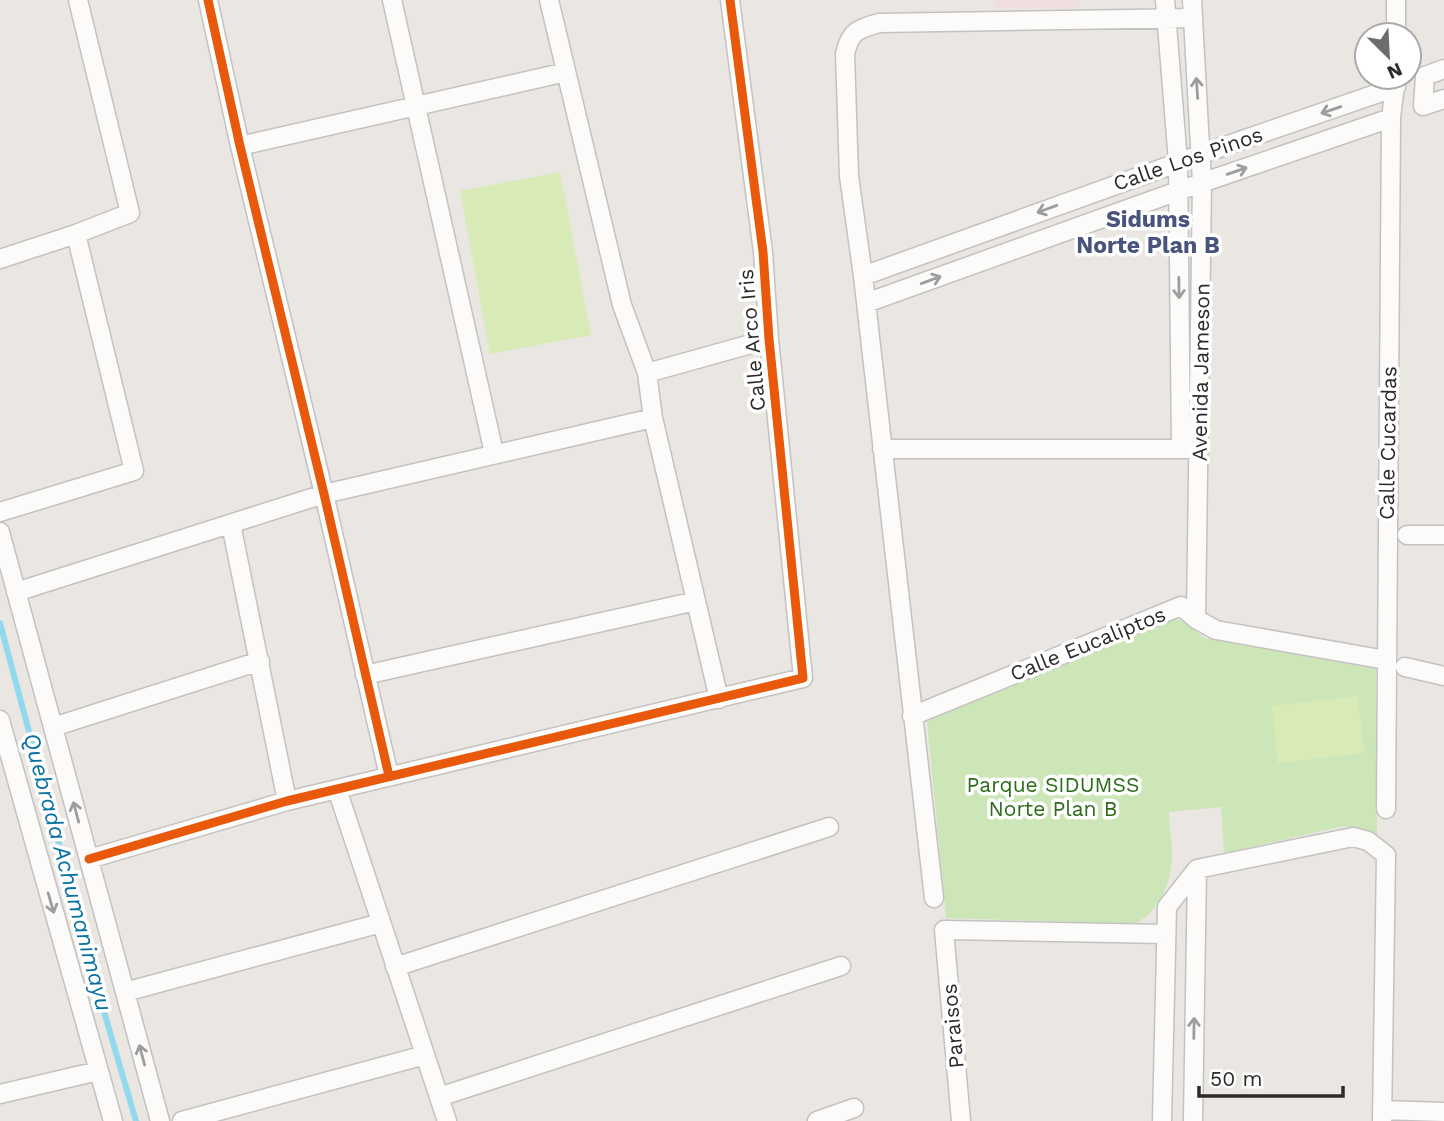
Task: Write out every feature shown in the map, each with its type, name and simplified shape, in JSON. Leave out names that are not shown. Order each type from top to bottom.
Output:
[{"type":"street","points":[[0,259],[130,213],[78,0]]},
{"type":"street","points":[[208,0],[388,775]]},
{"type":"street","points":[[392,0],[494,453]]},
{"type":"street","points":[[89,859],[388,775],[719,699],[653,418],[647,373],[622,305],[549,0]]},
{"type":"street","name":"Calle Arco Iris","points":[[719,699],[803,678],[762,252],[730,0]]},
{"type":"street","name":"Avenida Jameson","points":[[1165,0],[1178,162],[1181,449]]},
{"type":"street","points":[[1396,0],[1396,21]]},
{"type":"street","points":[[934,898],[863,276],[849,176],[845,54],[848,41],[858,29],[879,23],[1166,19],[1192,9]]},
{"type":"street","name":"Avenida Jameson","points":[[1192,9],[1202,154],[1196,619]]},
{"type":"street","points":[[1444,69],[1425,76],[1423,106],[1444,99]]},
{"type":"street","points":[[240,146],[566,72]]},
{"type":"street","name":"Calle Los Pinos","points":[[863,276],[1372,91]]},
{"type":"street","name":"Calle Cucardas","points":[[1386,809],[1391,118],[1395,91]]},
{"type":"street","name":"Calle Los Pinos","points":[[866,303],[1391,118]]},
{"type":"street","points":[[0,512],[134,471],[76,234]]},
{"type":"street","points":[[647,373],[769,339]]},
{"type":"street","points":[[16,592],[324,494],[653,418]]},
{"type":"street","points":[[882,449],[1200,450]]},
{"type":"street","points":[[231,524],[288,801]]},
{"type":"street","points":[[0,532],[160,1121]]},
{"type":"street","points":[[1407,535],[1444,535]]},
{"type":"street","points":[[365,675],[696,601]]},
{"type":"street","name":"Calle Eucaliptos","points":[[912,716],[1181,606],[1196,619],[1216,630],[1386,660]]},
{"type":"street","points":[[53,727],[260,662]]},
{"type":"street","points":[[1405,667],[1444,676]]},
{"type":"street","points":[[0,720],[113,1121]]},
{"type":"street","points":[[337,789],[447,1121]]},
{"type":"street","points":[[396,967],[829,827]]},
{"type":"street","points":[[1162,1121],[1167,907],[1197,869],[1353,837],[1368,841],[1386,855],[1382,1116],[1444,1112]]},
{"type":"street","points":[[1192,1121],[1197,869]]},
{"type":"street","points":[[125,992],[381,923]]},
{"type":"street","name":"Paraisos","points":[[961,1121],[944,930],[1166,934]]},
{"type":"street","points":[[439,1097],[841,966]]},
{"type":"street","points":[[182,1121],[425,1055]]},
{"type":"street","points":[[0,1094],[98,1071]]},
{"type":"street","points":[[817,1121],[854,1108]]},
{"type":"shaded area","points":[[994,0],[1079,0],[1080,7],[995,8]]},
{"type":"green space","points":[[560,172],[591,335],[490,354],[460,191]]},
{"type":"green space","name":"Parque SIDUMSS Norte Plan B","points":[[1173,618],[1184,622],[1204,638],[1376,669],[1377,835],[1344,826],[1224,853],[1221,807],[1169,812],[1172,852],[1169,878],[1157,905],[1135,924],[946,918],[927,721]]},
{"type":"green space","points":[[1358,696],[1364,753],[1278,763],[1272,706]]},
{"type":"waterway","name":"Quebrada Achumanimayu","points":[[0,623],[102,1005],[136,1121]]},
{"type":"cycle path","points":[[208,0],[389,776]]},
{"type":"cycle path","points":[[89,859],[287,801],[803,678],[769,339],[763,252],[730,0]]},
{"type":"district","name":"Sidums Norte Plan B","points":[[1148,232]]}]
